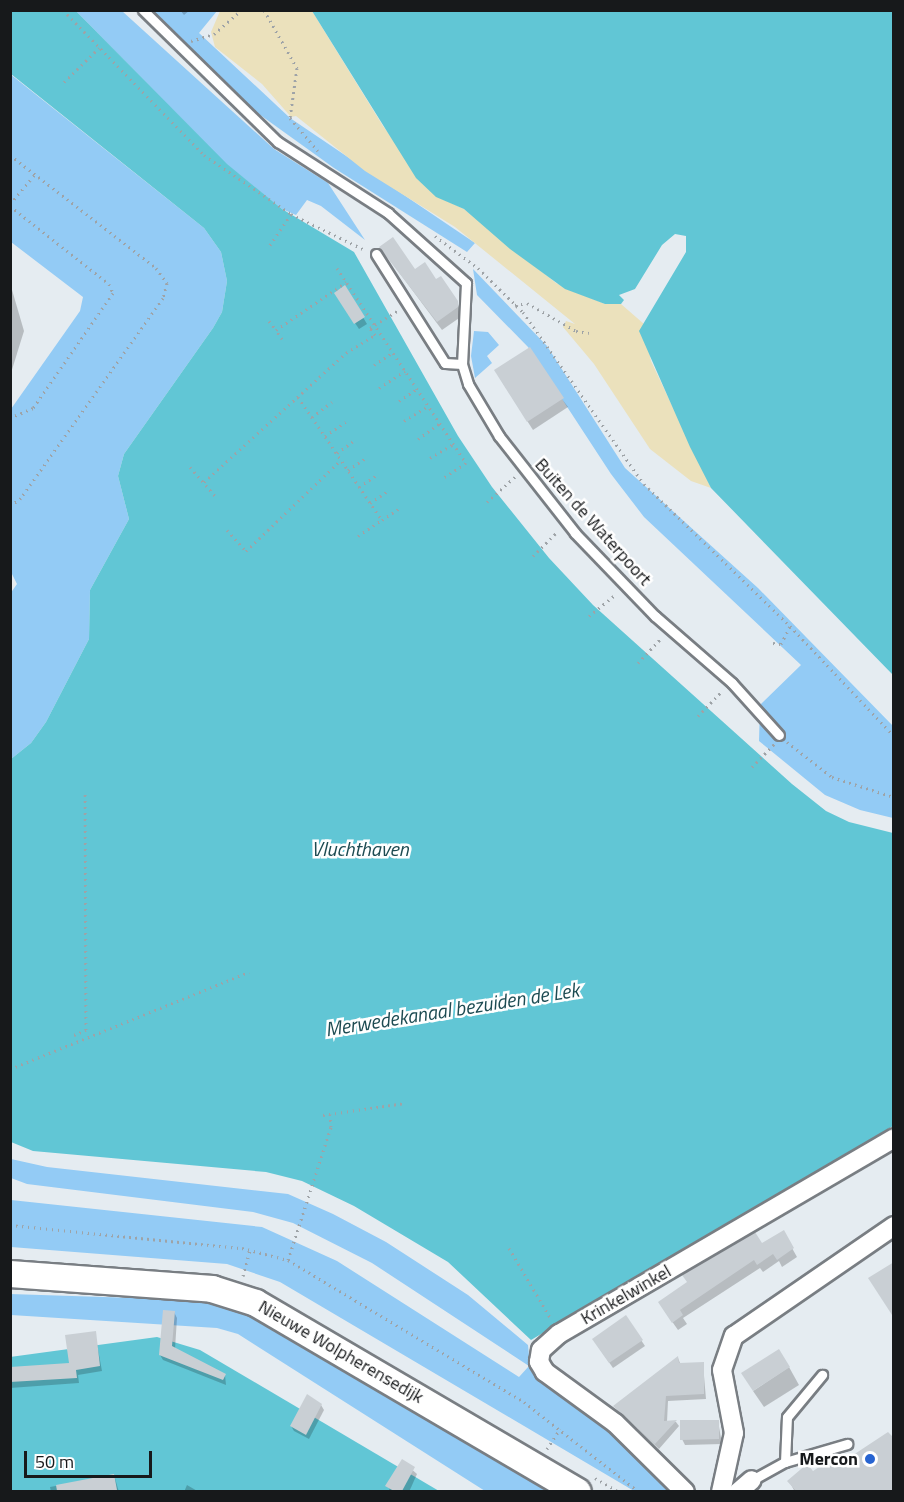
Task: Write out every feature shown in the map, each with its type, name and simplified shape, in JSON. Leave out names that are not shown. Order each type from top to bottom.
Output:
[{"type":"street","name":"Krinkelwinkel","points":[[685,1491],[615,1423],[545,1372],[539,1362],[542,1350],[559,1334],[894,1138]]},
{"type":"street","points":[[721,1491],[734,1433],[723,1378],[729,1343],[743,1327],[894,1226]]},
{"type":"street","name":"Nieuwe Wolpherensedijk","points":[[10,1274],[212,1289],[256,1303],[578,1491]]},
{"type":"lane","name":"Buiten de Waterpoort","points":[[143,10],[179,48],[278,142],[388,213],[466,283],[462,364],[468,384],[494,429],[551,506],[640,600],[732,682],[779,735]]},
{"type":"lane","points":[[373,253],[445,363],[462,364]]},
{"type":"lane","points":[[786,1462],[788,1417],[822,1375]]},
{"type":"lane","points":[[745,1486],[786,1462],[847,1444]]},
{"type":"path","points":[[63,10],[204,154],[291,214],[373,253]]},
{"type":"path","points":[[179,48],[214,34],[242,10]]},
{"type":"path","points":[[264,10],[297,68],[290,118],[333,169],[329,175]]},
{"type":"path","points":[[64,82],[99,48]]},
{"type":"path","points":[[10,155],[156,268],[167,283],[163,298],[21,498],[10,506]]},
{"type":"path","points":[[10,418],[33,408],[113,293],[109,284],[10,205],[35,174]]},
{"type":"path","points":[[269,247],[291,214]]},
{"type":"path","points":[[425,230],[478,268],[515,305],[567,370],[644,484],[790,626],[894,736]]},
{"type":"path","points":[[338,268],[466,463],[443,478]]},
{"type":"path","points":[[276,330],[346,282]]},
{"type":"path","points":[[515,305],[527,303],[576,331],[589,333]]},
{"type":"path","points":[[204,482],[346,353],[375,335],[370,328],[403,307]]},
{"type":"path","points":[[269,321],[282,339]]},
{"type":"path","points":[[374,365],[393,352]]},
{"type":"path","points":[[379,388],[405,371]]},
{"type":"path","points":[[399,401],[417,389]]},
{"type":"path","points":[[298,397],[382,520]]},
{"type":"path","points":[[312,417],[332,402]]},
{"type":"path","points":[[404,421],[428,406]]},
{"type":"path","points":[[325,436],[346,422]]},
{"type":"path","points":[[418,438],[440,424]]},
{"type":"path","points":[[336,453],[355,440]]},
{"type":"path","points":[[430,458],[453,444]]},
{"type":"path","points":[[348,470],[366,458]]},
{"type":"path","points":[[227,530],[246,551],[341,460]]},
{"type":"path","points":[[190,467],[217,498]]},
{"type":"path","points":[[359,486],[377,475]]},
{"type":"path","points":[[487,502],[510,482]]},
{"type":"path","points":[[370,503],[388,491]]},
{"type":"path","points":[[358,536],[400,508]]},
{"type":"path","points":[[533,556],[555,533]]},
{"type":"path","points":[[589,616],[614,596]]},
{"type":"path","points":[[773,643],[781,644],[790,626]]},
{"type":"path","points":[[638,663],[659,640]]},
{"type":"path","points":[[698,716],[718,694]]},
{"type":"path","points":[[779,735],[832,777],[894,797]]},
{"type":"path","points":[[752,767],[770,748]]},
{"type":"path","points":[[79,1041],[76,1034],[86,1030],[85,791]]},
{"type":"path","points":[[10,1069],[249,972]]},
{"type":"path","points":[[323,1115],[405,1103]]},
{"type":"path","points":[[288,1260],[331,1127],[330,1114]]},
{"type":"path","points":[[10,1226],[250,1249],[288,1260],[514,1396],[639,1491]]},
{"type":"path","points":[[508,1248],[559,1334]]},
{"type":"path","points":[[242,1280],[250,1249]]},
{"type":"path","points":[[544,1453],[560,1429]]},
{"type":"shaded area","points":[[76,11],[122,11],[274,149],[328,183],[365,240],[321,206],[307,200],[296,215],[282,209],[226,164]]},
{"type":"shaded area","points":[[152,11],[217,11],[199,33],[290,118],[475,243],[467,252],[334,168],[252,109]]},
{"type":"shaded area","points":[[10,74],[204,228],[221,252],[227,281],[222,312],[213,328],[124,454],[118,476],[129,519],[90,590],[89,639],[46,722],[31,743],[11,759],[10,594],[17,584],[10,570],[11,409],[80,311],[83,297],[11,242]]},
{"type":"shaded area","points":[[473,269],[547,346],[625,468],[758,588],[893,726],[893,818],[860,810],[825,795],[759,741],[760,705],[801,665],[644,517],[611,474],[528,347],[477,295]]},
{"type":"shaded area","points":[[474,331],[488,332],[499,345],[487,356],[492,363],[475,378],[471,356]]},
{"type":"shaded area","points":[[11,1159],[47,1167],[288,1194],[333,1214],[386,1242],[468,1295],[528,1345],[530,1366],[653,1465],[673,1491],[634,1491],[280,1282],[227,1264],[11,1247],[11,1200],[262,1227],[337,1261],[519,1377],[529,1366],[372,1263],[293,1223],[253,1212],[27,1184],[11,1178]]},
{"type":"shaded area","points":[[10,1294],[218,1302],[263,1318],[557,1491],[485,1491],[238,1334],[217,1328],[11,1315]]},
{"type":"sand","points":[[220,11],[312,11],[383,126],[436,196],[464,209],[556,283],[605,304],[621,304],[644,324],[651,361],[711,488],[691,481],[650,449],[594,364],[563,327],[566,321],[575,324],[455,227],[365,171],[296,116],[291,117],[262,84],[215,47],[211,32]]},
{"type":"water","name":"Vluchthaven","points":[[10,11],[76,11],[227,164],[282,209],[354,252],[458,436],[492,487],[549,558],[593,605],[792,784],[826,811],[849,822],[893,833],[893,1126],[531,1340],[448,1262],[354,1206],[302,1181],[266,1172],[33,1151],[11,1142],[11,759],[31,743],[46,722],[89,639],[90,590],[129,519],[118,476],[124,454],[213,328],[222,312],[227,281],[221,252],[204,228],[11,74]]},
{"type":"water","points":[[312,11],[893,11],[893,675],[711,488],[690,447],[639,331],[686,252],[686,236],[675,234],[662,245],[635,289],[619,295],[624,300],[621,304],[605,304],[565,289],[510,249],[464,209],[436,197],[416,178]]},
{"type":"water","points":[[157,1337],[200,1350],[439,1491],[11,1491],[10,1357]]},
{"type":"building","points":[[393,237],[415,269],[425,262],[436,279],[441,276],[458,301],[458,307],[437,322],[379,247]]},
{"type":"building","points":[[345,285],[365,317],[354,324],[334,293]]},
{"type":"building","points":[[530,347],[564,398],[527,422],[494,370]]},
{"type":"building","points":[[784,1230],[794,1248],[777,1260],[773,1254],[757,1265],[754,1260],[680,1310],[683,1315],[672,1323],[658,1302],[687,1282],[682,1275],[755,1232],[762,1243]]},
{"type":"building","points":[[894,1262],[894,1318],[868,1278]]},
{"type":"building","points":[[163,1310],[175,1311],[172,1346],[226,1374],[223,1380],[159,1355]]},
{"type":"building","points":[[626,1315],[643,1340],[609,1363],[592,1339]]},
{"type":"building","points":[[96,1331],[100,1366],[76,1370],[77,1378],[10,1382],[10,1367],[69,1363],[65,1335]]},
{"type":"building","points":[[779,1349],[790,1367],[753,1391],[741,1373]]},
{"type":"building","points":[[678,1356],[679,1363],[704,1362],[704,1394],[666,1396],[664,1421],[677,1420],[655,1444],[613,1406]]},
{"type":"building","points":[[307,1394],[322,1404],[306,1435],[290,1426]]},
{"type":"building","points":[[680,1420],[719,1420],[719,1439],[680,1440]]},
{"type":"building","name":"Mercon","points":[[888,1432],[894,1438],[894,1491],[796,1491],[787,1481],[807,1464],[813,1471],[836,1456],[841,1463]]},
{"type":"building","points":[[402,1459],[415,1467],[402,1491],[394,1491],[385,1486]]},
{"type":"building","points":[[114,1474],[117,1490],[57,1491],[56,1485]]},
{"type":"place","name":"Mercon","points":[[870,1459]]},
{"type":"water label","name":"Merwedekanaal bezuiden de Lek","points":[[452,1009]]}]
